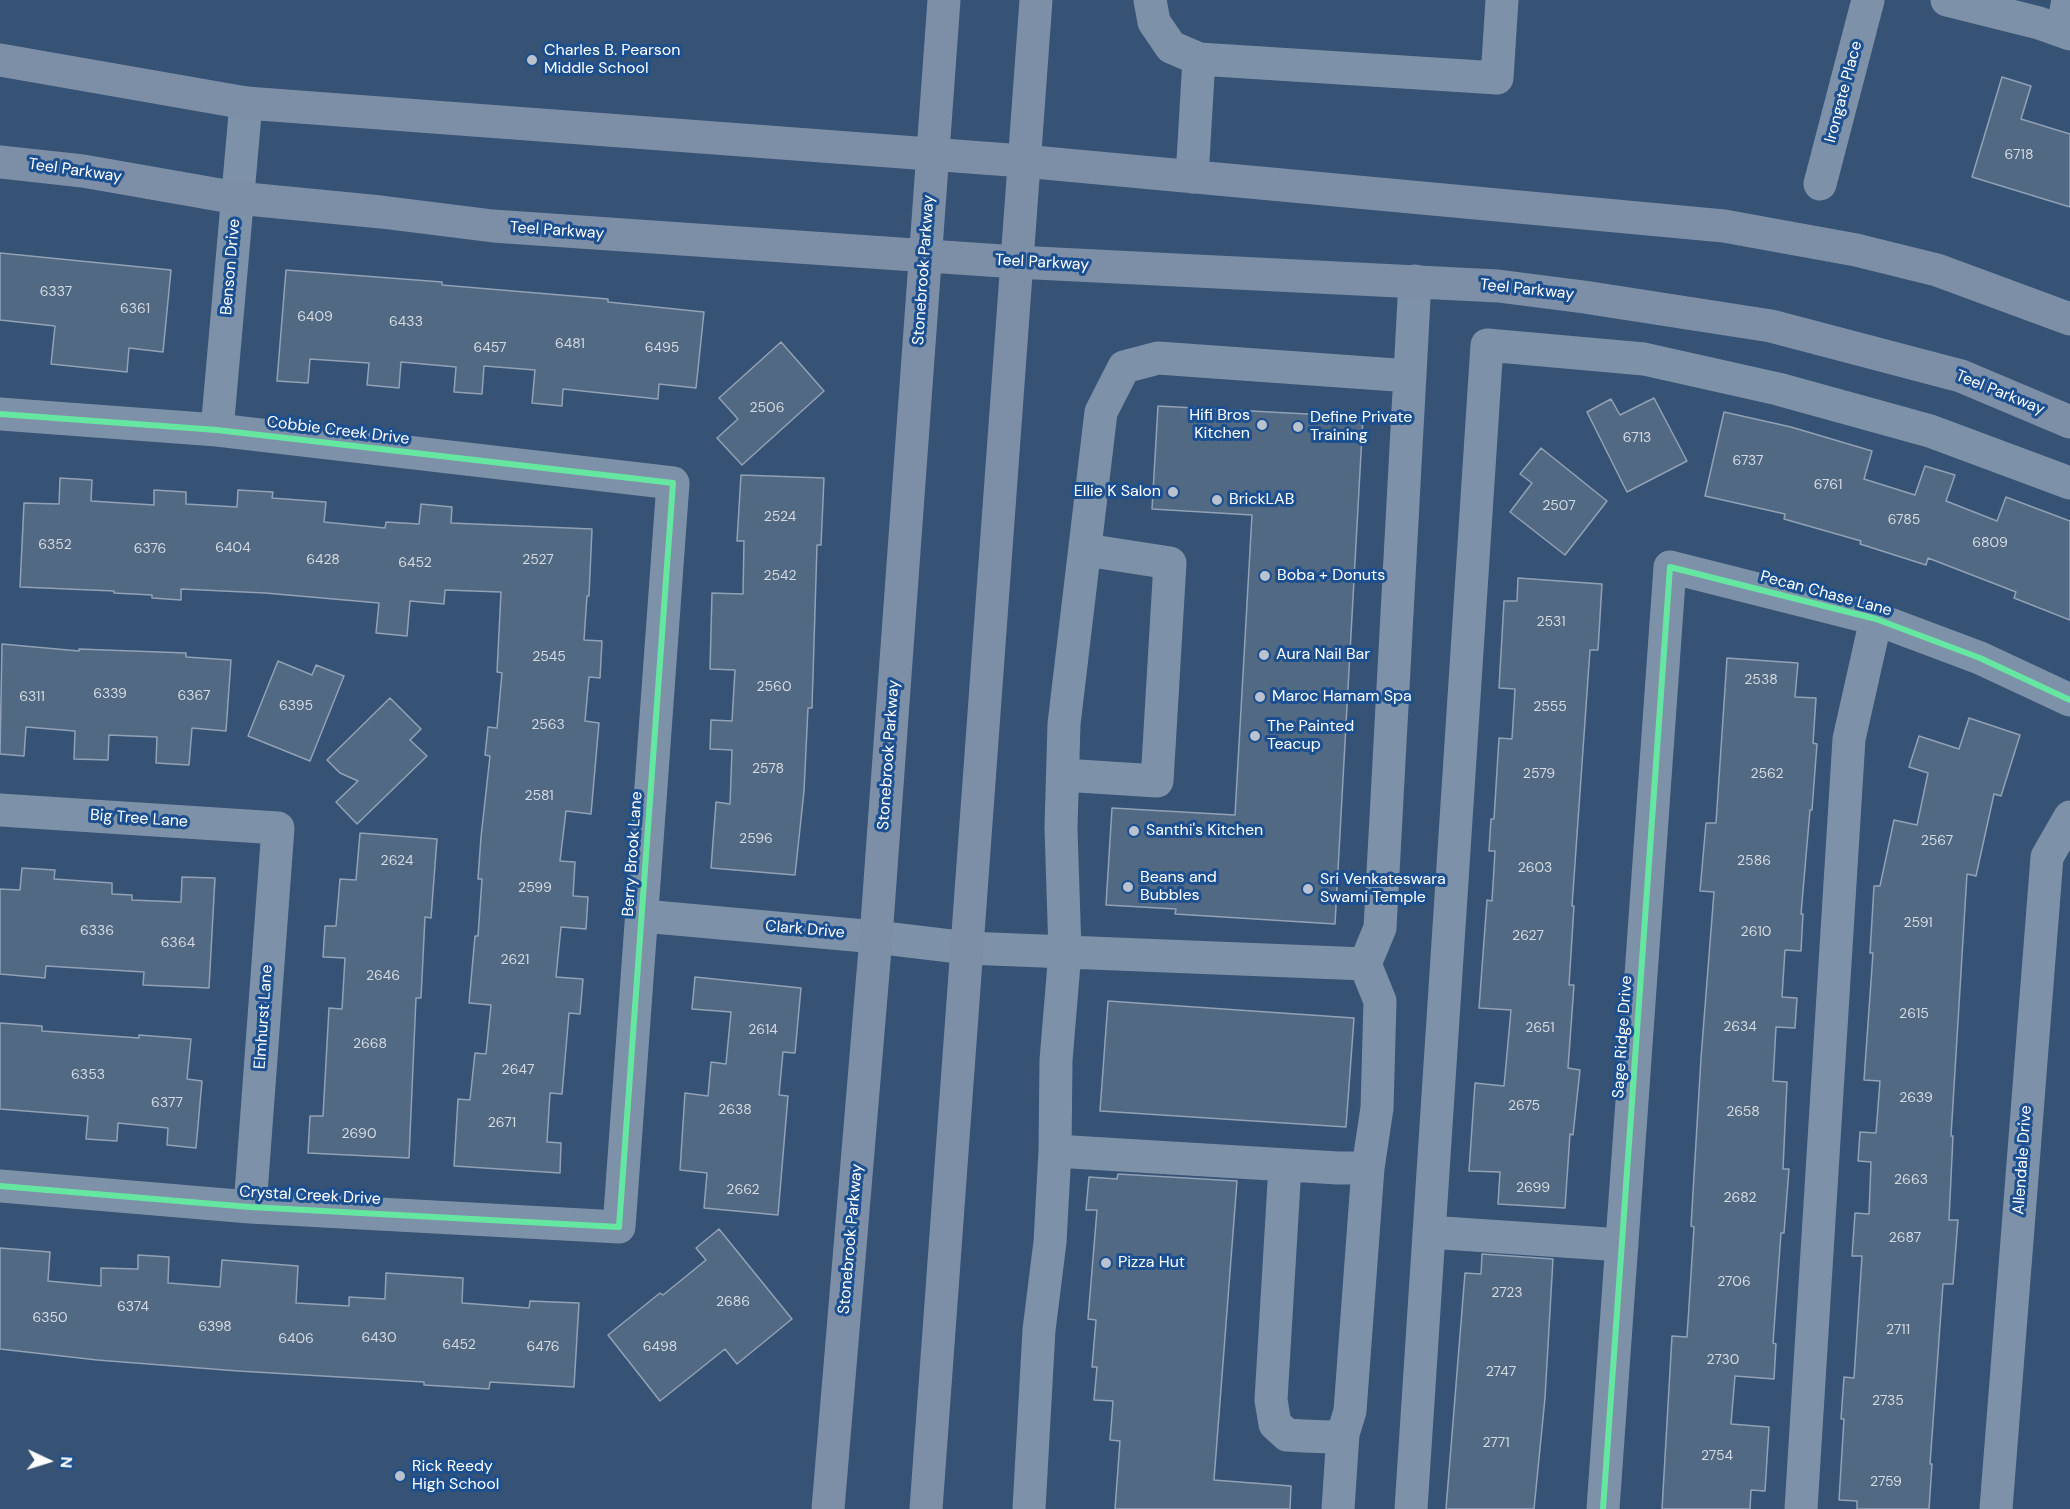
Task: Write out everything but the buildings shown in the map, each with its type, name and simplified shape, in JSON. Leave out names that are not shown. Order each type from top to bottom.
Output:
[{"type":"main road","name":"Stonebrook Parkway","points":[[828,1509],[876,937],[944,0]]},
{"type":"main road","points":[[926,1509],[1036,0]]},
{"type":"main road","points":[[0,60],[246,103],[1023,161],[1724,226],[1856,250],[1937,270],[2070,320]]},
{"type":"main road","name":"Teel Parkway","points":[[0,162],[83,171],[237,198],[493,226],[1017,262],[1498,286],[1771,326],[1961,376],[2070,422]]},
{"type":"street","points":[[1150,0],[1154,21],[1171,47],[1199,59],[1497,78],[1502,0]]},
{"type":"street","name":"Irongate Place","points":[[1820,184],[1868,0]]},
{"type":"street","points":[[1947,0],[2039,22],[2067,22]]},
{"type":"street","points":[[1192,177],[1199,59]]},
{"type":"street","name":"Benson Drive","points":[[217,430],[246,103]]},
{"type":"street","points":[[1338,1509],[1343,1434],[1350,1411],[1368,1168],[1377,1108],[1380,1001],[1365,964],[1380,928],[1415,281]]},
{"type":"street","points":[[1411,1509],[1487,345],[1644,359],[1778,388],[1930,430],[2070,483]]},
{"type":"street","points":[[1029,1509],[1039,1330],[1050,1242],[1055,1151],[1056,1060],[1065,952],[1061,828],[1064,724],[1101,412],[1124,367],[1158,358],[1410,376]]},
{"type":"street","name":"Cobbie Creek Drive","points":[[0,414],[217,430],[673,483]]},
{"type":"street","name":"Berry Brook Lane","points":[[619,1227],[673,483]]},
{"type":"street","points":[[1063,775],[1158,780],[1170,563],[1086,550]]},
{"type":"street","name":"Pecan Chase Lane","points":[[1671,567],[1876,619],[1980,658],[2070,700]]},
{"type":"street","name":"Sage Ridge Drive","points":[[1603,1509],[1671,567]]},
{"type":"street","points":[[1802,1509],[1849,739],[1876,619]]},
{"type":"street","name":"Big Tree Lane","points":[[0,810],[278,828]]},
{"type":"street","name":"Allendale Drive","points":[[1996,1509],[2057,906],[2047,857],[2070,817]]},
{"type":"street","name":"Elmhurst Lane","points":[[250,1207],[278,828]]},
{"type":"street","name":"Clark Drive","points":[[642,916],[876,937],[967,948],[1365,964]]},
{"type":"street","points":[[1055,1151],[1285,1166],[1368,1168]]},
{"type":"street","points":[[1285,1166],[1271,1400],[1275,1424],[1287,1435],[1330,1437],[1343,1434]]},
{"type":"street","name":"Crystal Creek Drive","points":[[0,1186],[250,1207],[619,1227]]},
{"type":"street","points":[[1429,1232],[1622,1245]]},
{"type":"cycle path","points":[[0,414],[217,430],[673,483],[619,1227],[250,1207],[0,1186]]},
{"type":"cycle path","points":[[1603,1509],[1670,567],[1876,619],[1980,658],[2070,700]]},
{"type":"place","name":"Charles B. Pearson Middle School","points":[[532,60]]},
{"type":"place","name":"Hifi Bros Kitchen","points":[[1262,425]]},
{"type":"place","name":"Define Private Training","points":[[1298,427]]},
{"type":"place","name":"Ellie K Salon","points":[[1173,492]]},
{"type":"place","name":"BrickLAB","points":[[1217,500]]},
{"type":"place","name":"Boba + Donuts","points":[[1265,576]]},
{"type":"place","name":"Aura Nail Bar","points":[[1264,655]]},
{"type":"place","name":"Maroc Hamam Spa","points":[[1260,697]]},
{"type":"place","name":"The Painted Teacup","points":[[1255,736]]},
{"type":"place","name":"Santhi's Kitchen","points":[[1134,831]]},
{"type":"place","name":"Beans and Bubbles","points":[[1128,887]]},
{"type":"place","name":"Sri Venkateswara Swami Temple","points":[[1308,889]]},
{"type":"place","name":"Pizza Hut","points":[[1106,1263]]},
{"type":"place","name":"Rick Reedy High School","points":[[400,1476]]}]
